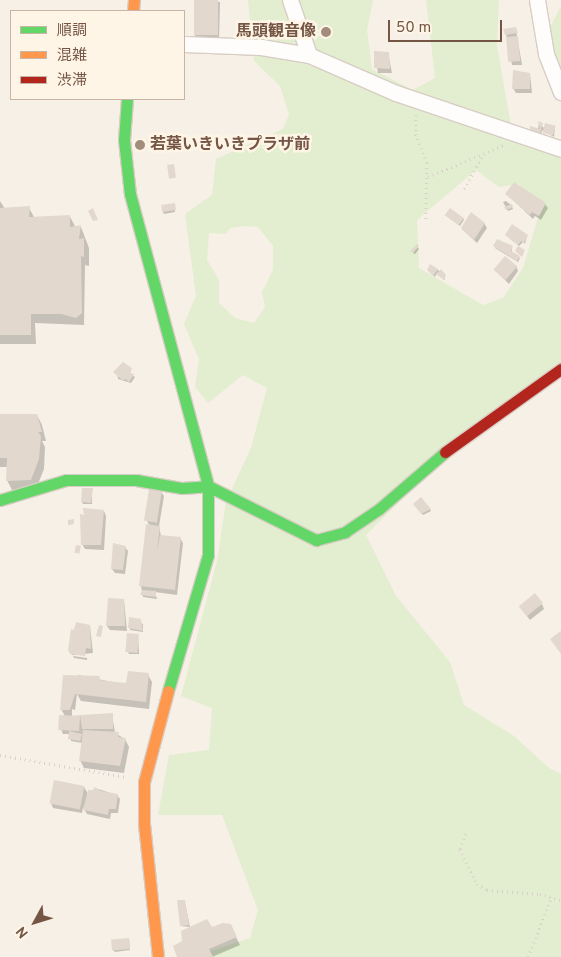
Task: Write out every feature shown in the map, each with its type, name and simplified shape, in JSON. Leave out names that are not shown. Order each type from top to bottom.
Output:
[{"type":"street","points":[[290,0],[309,55]]},
{"type":"street","points":[[537,0],[546,54],[561,92]]},
{"type":"street","points":[[185,44],[261,47],[309,55],[353,77],[561,149]]},
{"type":"street","points":[[127,100],[124,140],[130,194],[208,486],[208,555],[154,734],[144,782],[144,823],[158,957]]},
{"type":"street","points":[[0,500],[66,480],[136,480],[182,488],[208,486],[316,540],[345,532],[379,509],[443,454],[561,369]]},
{"type":"path","points":[[417,99],[415,127],[428,176],[426,220]]},
{"type":"path","points":[[428,176],[524,137]]},
{"type":"path","points":[[464,189],[484,154]]},
{"type":"path","points":[[0,755],[75,766],[144,782]]},
{"type":"path","points":[[466,834],[460,849],[477,884],[498,892],[561,900]]},
{"type":"path","points":[[528,957],[551,898]]},
{"type":"green space","points":[[248,0],[373,0],[367,30],[372,69],[413,90],[435,78],[426,0],[499,0],[497,45],[511,126],[561,140],[561,370],[438,463],[366,535],[396,596],[450,662],[464,705],[514,736],[549,768],[561,774],[561,957],[193,957],[250,938],[258,910],[222,815],[158,815],[169,755],[209,750],[212,708],[181,696],[217,561],[226,502],[251,448],[267,388],[243,375],[208,403],[195,387],[199,359],[184,324],[196,296],[185,214],[212,195],[216,159],[283,129],[289,114],[280,86],[254,61]],"holes":[[[476,170],[499,187],[519,184],[540,211],[523,268],[503,298],[483,305],[419,268],[417,220]],[[258,227],[273,246],[273,270],[262,292],[265,307],[254,323],[235,318],[219,303],[219,280],[207,260],[209,233],[226,234],[230,228]]]},
{"type":"green space","points":[[561,6],[561,86],[541,45]]},
{"type":"building","points":[[194,0],[218,0],[218,35],[194,35]]},
{"type":"building","points":[[516,27],[518,33],[505,35],[503,29]]},
{"type":"building","points":[[518,36],[520,61],[508,62],[506,37]]},
{"type":"building","points":[[374,51],[389,52],[390,69],[374,68]]},
{"type":"building","points":[[513,70],[530,73],[530,89],[512,89]]},
{"type":"building","points":[[538,121],[543,123],[540,133],[530,130],[530,126],[540,129]]},
{"type":"building","points":[[545,123],[556,126],[553,136],[542,133]]},
{"type":"building","points":[[174,164],[176,178],[169,179],[167,165]]},
{"type":"building","points":[[514,182],[546,203],[539,216],[532,212],[530,215],[505,194]]},
{"type":"building","points":[[175,203],[176,210],[162,212],[161,205]]},
{"type":"building","points":[[512,204],[513,207],[506,210],[504,207]]},
{"type":"building","points":[[30,206],[29,217],[70,215],[70,227],[81,225],[79,239],[84,238],[84,257],[81,256],[82,313],[76,318],[61,314],[31,314],[31,335],[0,335],[0,208]]},
{"type":"building","points":[[93,208],[98,220],[93,221],[88,211]]},
{"type":"building","points":[[450,208],[464,218],[458,225],[445,215]]},
{"type":"building","points":[[471,212],[485,223],[474,240],[461,228]]},
{"type":"building","points":[[512,224],[528,235],[524,243],[521,241],[518,245],[505,235]]},
{"type":"building","points":[[497,239],[513,246],[511,251],[520,256],[517,261],[493,246]]},
{"type":"building","points":[[417,244],[419,246],[413,253],[410,251]]},
{"type":"building","points":[[518,246],[525,250],[522,257],[515,251]]},
{"type":"building","points":[[505,256],[517,266],[506,280],[493,270]]},
{"type":"building","points":[[430,264],[438,269],[433,276],[427,270]]},
{"type":"building","points":[[441,269],[446,275],[444,280],[436,274]]},
{"type":"building","points":[[123,362],[132,368],[130,373],[134,374],[129,382],[125,379],[123,381],[113,372]]},
{"type":"building","points":[[0,414],[37,414],[42,432],[38,432],[41,436],[39,459],[31,480],[6,481],[7,458],[0,458]]},
{"type":"building","points":[[82,488],[93,488],[91,503],[81,502]]},
{"type":"building","points":[[149,489],[162,491],[157,523],[144,521]]},
{"type":"building","points":[[421,497],[431,509],[421,514],[413,504]]},
{"type":"building","points":[[83,508],[104,510],[101,545],[81,545],[80,514],[84,515]]},
{"type":"building","points":[[74,519],[74,524],[68,525],[68,520]]},
{"type":"building","points":[[146,524],[160,526],[157,551],[160,535],[181,537],[175,590],[139,586]]},
{"type":"building","points":[[113,543],[126,546],[123,570],[111,569]]},
{"type":"building","points":[[76,545],[81,546],[79,554],[74,553]]},
{"type":"building","points":[[142,590],[156,591],[156,597],[140,595]]},
{"type":"building","points":[[535,593],[543,603],[527,616],[519,606]]},
{"type":"building","points":[[108,598],[124,599],[125,626],[106,626]]},
{"type":"building","points":[[129,617],[141,619],[143,631],[128,628]]},
{"type":"building","points":[[76,622],[90,625],[91,649],[86,648],[85,656],[70,654],[68,650],[71,629],[74,630]]},
{"type":"building","points":[[99,625],[103,626],[101,637],[96,636]]},
{"type":"building","points":[[561,631],[561,654],[550,639]]},
{"type":"building","points":[[127,633],[139,634],[137,653],[125,652]]},
{"type":"building","points":[[128,671],[149,673],[146,702],[75,694],[70,710],[60,710],[63,675],[100,676],[99,680],[126,683]]},
{"type":"building","points":[[113,713],[113,729],[82,729],[80,715]]},
{"type":"building","points":[[59,715],[80,716],[79,731],[58,730]]},
{"type":"building","points":[[83,730],[119,732],[118,737],[126,738],[120,766],[79,761]]},
{"type":"building","points":[[69,731],[82,734],[80,741],[68,739]]},
{"type":"building","points":[[54,780],[84,786],[80,809],[49,804]]},
{"type":"building","points":[[95,787],[101,791],[118,794],[116,809],[109,809],[108,815],[83,810],[88,790],[93,790]]},
{"type":"building","points":[[177,900],[185,900],[189,925],[180,926]]},
{"type":"building","points":[[207,919],[212,927],[223,923],[231,924],[237,937],[209,949],[213,957],[177,957],[173,946],[182,941],[181,931]]},
{"type":"building","points":[[129,938],[130,949],[112,951],[111,940]]},
{"type":"traffic: fast","points":[[127,100],[124,140],[130,194],[208,486],[208,555],[168,691]]},
{"type":"traffic: fast","points":[[0,500],[66,480],[136,480],[182,488],[208,486],[316,540],[345,532],[379,509],[445,452]]},
{"type":"traffic: slow","points":[[133,10],[134,0]]},
{"type":"traffic: slow","points":[[158,957],[144,823],[144,782],[168,691]]},
{"type":"traffic: jam","points":[[445,452],[561,369]]},
{"type":"place","name":"馬頭観音像","points":[[326,32]]},
{"type":"place","name":"若葉いきいきプラザ前","points":[[140,145]]}]
